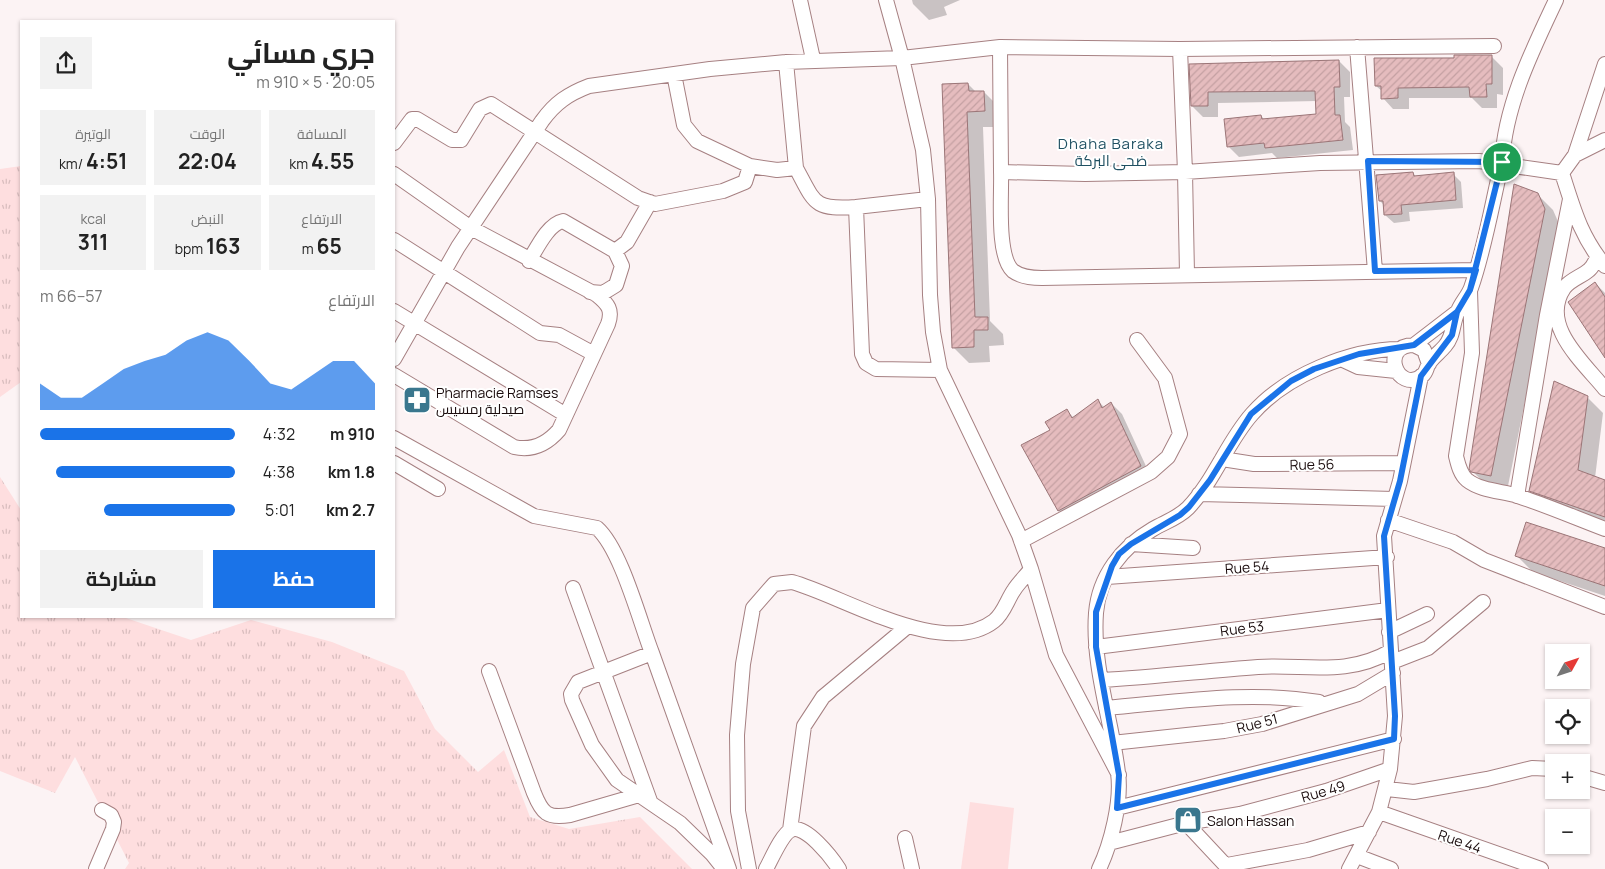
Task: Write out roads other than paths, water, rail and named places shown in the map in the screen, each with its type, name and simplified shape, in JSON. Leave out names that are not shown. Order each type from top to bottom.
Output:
[{"type":"street","points":[[800,0],[814,59]]},
{"type":"street","points":[[886,0],[902,58],[923,150],[928,199],[930,295],[933,332],[940,370],[1021,541],[1056,655],[1119,775]]},
{"type":"street","points":[[1350,869],[1379,812],[1387,789],[1390,769],[1394,739],[1387,556],[1384,536],[1403,463],[1421,376],[1452,335],[1457,312],[1470,290],[1502,162],[1503,145],[1520,82],[1556,0]]},
{"type":"street","points":[[395,357],[471,228],[554,104],[572,92],[589,86],[674,74],[814,59],[902,58],[1000,47],[1180,49],[1494,46]]},
{"type":"street","points":[[1000,47],[1004,256],[1013,271],[1022,276],[1042,278],[1476,270]]},
{"type":"street","points":[[1357,47],[1368,161],[1375,271]]},
{"type":"street","points":[[1180,49],[1185,172],[1186,274]]},
{"type":"street","points":[[786,62],[796,168],[816,203],[824,207],[834,208],[928,199]]},
{"type":"street","points":[[1562,173],[1575,155],[1605,64]]},
{"type":"street","points":[[674,74],[684,124],[688,133],[708,147],[750,166],[777,170],[796,168]]},
{"type":"street","points":[[395,143],[412,119],[417,119],[452,140],[461,140],[480,109],[491,104],[638,198],[655,204],[723,191],[745,182],[750,166]]},
{"type":"street","points":[[1575,155],[1605,140]]},
{"type":"street","points":[[1001,172],[1084,174],[1185,172],[1368,161],[1502,162],[1562,173]]},
{"type":"street","points":[[1562,173],[1579,226],[1601,261],[1571,280],[1563,289],[1558,305],[1558,321],[1562,336],[1605,389]]},
{"type":"street","points":[[395,175],[471,228],[603,300],[611,313],[566,415],[554,436],[539,446],[524,450],[514,447],[395,376]]},
{"type":"street","points":[[1517,496],[1547,315],[1570,197]]},
{"type":"street","points":[[615,251],[627,242],[650,202]]},
{"type":"street","points":[[856,206],[863,359],[876,369],[940,370]]},
{"type":"street","points":[[529,261],[550,229],[556,222],[563,221],[615,251],[622,266],[616,285],[603,293],[589,292]]},
{"type":"street","points":[[395,241],[540,333],[559,335],[594,354]]},
{"type":"street","points":[[1470,290],[1472,353],[1456,456],[1458,464],[1467,480],[1501,493],[1517,496],[1605,529]]},
{"type":"street","points":[[395,312],[566,415]]},
{"type":"street","points":[[1415,408],[1394,363],[1395,355],[1457,312]]},
{"type":"street","points":[[1021,541],[1151,472],[1168,457],[1180,434],[1165,378],[1137,340]]},
{"type":"street","points":[[1099,869],[1109,843],[1117,808],[1119,775],[1096,647],[1096,612],[1107,577],[1119,554],[1131,544],[1180,515],[1199,494],[1251,414],[1291,381],[1314,369],[1373,350],[1407,347],[1424,350],[1429,364]]},
{"type":"street","points":[[1343,360],[1358,367],[1401,375],[1411,380],[1421,376]]},
{"type":"street","points":[[395,439],[534,516],[597,528],[604,533],[621,568],[729,869]]},
{"type":"street","name":"Rue 56","points":[[1222,459],[1254,464],[1403,463]]},
{"type":"street","points":[[395,464],[438,489]]},
{"type":"street","points":[[1199,494],[1394,499]]},
{"type":"street","points":[[1388,520],[1453,542],[1484,560],[1605,607]]},
{"type":"street","points":[[1131,544],[1193,548]]},
{"type":"street","name":"Rue 54","points":[[1107,577],[1387,556]]},
{"type":"street","points":[[749,869],[738,811],[737,735],[742,664],[751,618],[758,600],[774,584],[792,582],[908,626],[938,633],[955,633],[982,627],[994,622],[1014,590],[1031,569]]},
{"type":"street","points":[[573,588],[644,798]]},
{"type":"street","points":[[1102,680],[1258,667],[1346,668],[1365,664],[1392,662],[1433,645],[1483,602]]},
{"type":"street","name":"Rue 53","points":[[1096,647],[1388,610]]},
{"type":"street","points":[[1389,632],[1427,614]]},
{"type":"street","points":[[766,869],[790,830],[804,726],[823,697],[908,626]]},
{"type":"street","points":[[652,653],[578,682],[571,694],[572,700],[603,763],[617,780],[680,823],[712,854],[724,869]]},
{"type":"street","name":"Rue 51","points":[[1112,743],[1224,731],[1262,724],[1365,691],[1392,662]]},
{"type":"street","points":[[489,671],[534,793],[545,813],[560,817],[644,798]]},
{"type":"street","points":[[1106,708],[1233,697],[1279,698],[1323,703]]},
{"type":"street","points":[[1117,808],[1394,739]]},
{"type":"street","points":[[1387,789],[1414,792],[1496,778],[1532,768],[1545,769]]},
{"type":"street","name":"Rue 49","points":[[1109,843],[1186,823],[1240,814],[1326,791],[1390,769]]},
{"type":"street","points":[[1590,779],[1605,783]]},
{"type":"street","points":[[96,869],[114,822],[111,815],[102,810]]},
{"type":"street","name":"Rue 44","points":[[1379,812],[1541,869]]},
{"type":"street","points":[[1186,823],[1228,867],[1308,850],[1369,832]]},
{"type":"street","points":[[790,830],[802,829],[839,869]]},
{"type":"street","points":[[905,838],[912,869]]},
{"type":"street","points":[[1357,856],[1391,869]]},
{"type":"place","name":"Pharmacie Ramses صيدلية رمسيس","points":[[417,400]]},
{"type":"place","name":"Salon Hassan","points":[[1188,820]]},
{"type":"district","name":"Dhaha Baraka ضحى البركة","points":[[1111,152]]}]
